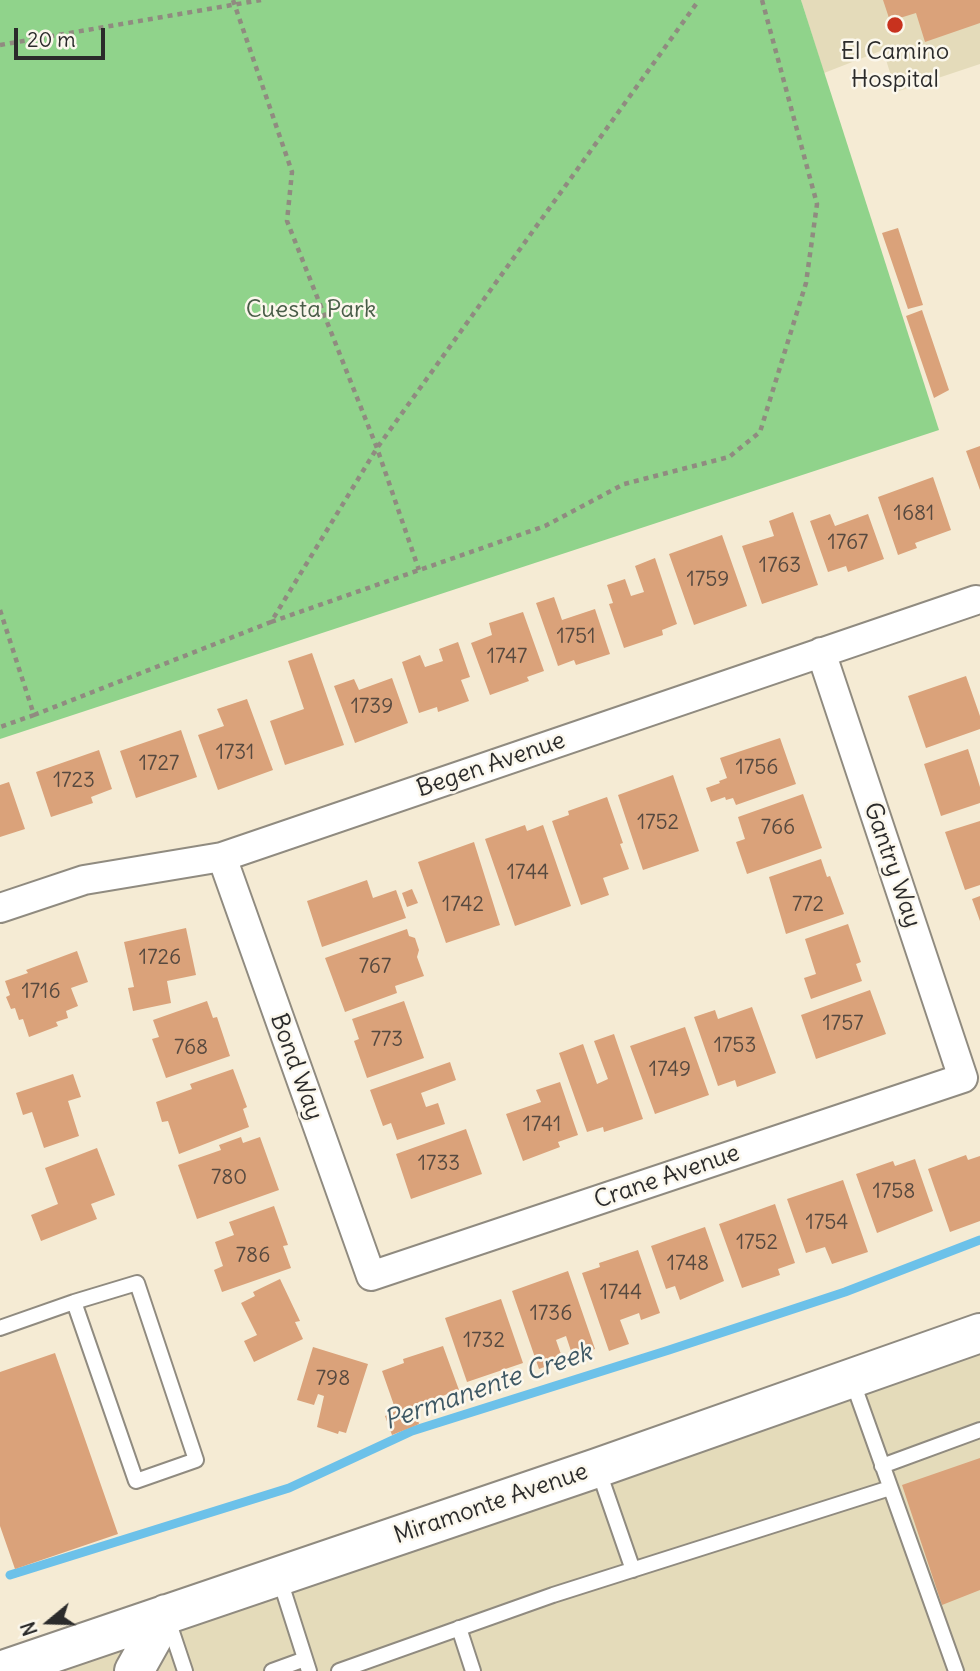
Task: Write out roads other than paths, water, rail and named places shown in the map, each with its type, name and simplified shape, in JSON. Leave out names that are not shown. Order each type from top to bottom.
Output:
[{"type":"street","name":"Begen Avenue","points":[[0,908],[84,880],[222,857],[976,600]]},
{"type":"street","name":"Gantry Way","points":[[821,652],[963,1077]]},
{"type":"street","name":"Bond Way","points":[[222,857],[371,1276]]},
{"type":"street","name":"Crane Avenue","points":[[371,1276],[963,1077]]},
{"type":"street","name":"Miramonte Avenue","points":[[0,1671],[597,1468],[980,1333]]},
{"type":"street","points":[[134,1671],[166,1614]]},
{"type":"lane","points":[[0,1328],[74,1302],[137,1283],[196,1460],[136,1481],[74,1302]]},
{"type":"lane","points":[[851,1378],[956,1671]]},
{"type":"lane","points":[[881,1466],[980,1430]]},
{"type":"lane","points":[[597,1468],[633,1570]]},
{"type":"lane","points":[[339,1671],[633,1570],[890,1488]]},
{"type":"lane","points":[[271,1671],[307,1665],[278,1575]]},
{"type":"lane","points":[[166,1614],[185,1671]]},
{"type":"lane","points":[[459,1628],[473,1671]]},
{"type":"waterway","name":"Permanente Creek","points":[[10,1575],[289,1488],[412,1431],[845,1292],[980,1240]]},
{"type":"place","name":"El Camino Hospital","points":[[895,25]]},
{"type":"park label","name":"Cuesta Park","points":[[311,310]]}]
